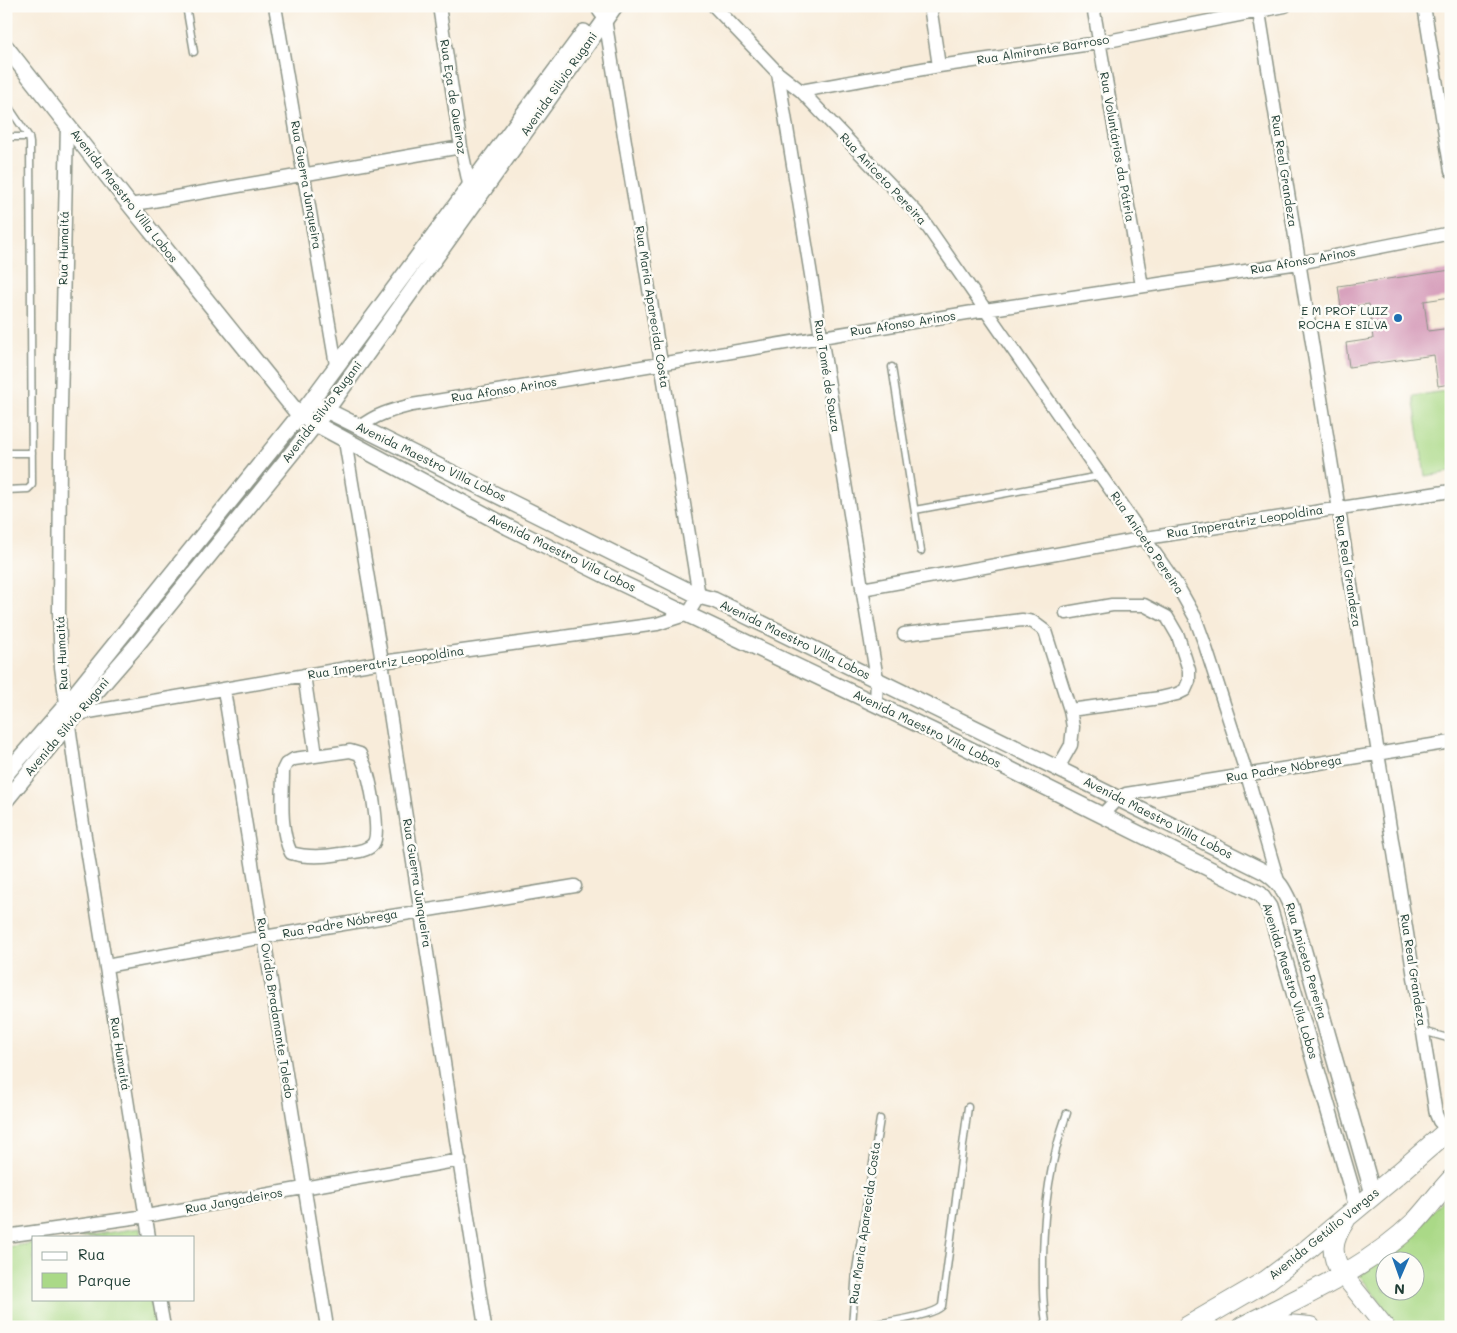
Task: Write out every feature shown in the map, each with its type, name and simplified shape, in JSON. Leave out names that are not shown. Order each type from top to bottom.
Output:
[{"type":"main road","name":"Avenida Getúlio Vargas","points":[[1187,1327],[1266,1281],[1302,1254],[1450,1131]]},
{"type":"main road","points":[[1242,1327],[1344,1276],[1380,1251],[1416,1221],[1451,1180]]},
{"type":"main road","points":[[1352,1211],[1337,1234],[1334,1248],[1336,1265],[1385,1327]]},
{"type":"main road","points":[[1250,1327],[1276,1324],[1310,1327]]},
{"type":"street","name":"Rua Guerra Junqueira","points":[[275,6],[336,365]]},
{"type":"street","name":"Rua Eça de Queiroz","points":[[439,6],[461,147],[474,204]]},
{"type":"street","name":"Avenida Silvio Rugani","points":[[6,800],[310,402],[469,187],[602,12],[615,6]]},
{"type":"street","name":"Rua Aniceto Pereira","points":[[714,6],[778,73],[801,91],[920,216],[1177,584],[1195,617],[1204,642],[1247,775],[1278,881],[1291,906],[1373,1194]]},
{"type":"street","points":[[930,6],[940,66]]},
{"type":"street","name":"Rua Voluntários da Pátria","points":[[1093,6],[1142,286]]},
{"type":"street","name":"Rua Almirante Barroso","points":[[801,91],[940,66],[1098,43],[1258,8],[1285,6]]},
{"type":"street","points":[[1424,6],[1451,171]]},
{"type":"street","name":"Rua Real Grandeza","points":[[1258,8],[1436,1114],[1439,1121],[1450,1131]]},
{"type":"street","name":"Avenida Silvio Rugani","points":[[6,774],[70,714],[141,639],[326,411],[474,204],[602,12]]},
{"type":"street","name":"Rua Maria Aparecida Costa","points":[[602,12],[662,364],[699,596]]},
{"type":"street","name":"Avenida Maestro Villa Lobos","points":[[6,47],[299,415]]},
{"type":"street","name":"Rua Tomé de Souza","points":[[778,73],[877,679],[876,704]]},
{"type":"street","name":"Rua Humaitá","points":[[67,123],[60,513],[61,666],[70,714],[106,966],[149,1236]]},
{"type":"street","points":[[130,205],[461,147]]},
{"type":"street","name":"Rua Afonso Arinos","points":[[360,427],[375,416],[412,405],[985,310],[1299,263],[1451,233]]},
{"type":"street","name":"Avenida Maestro Villa Lobos","points":[[310,402],[699,596],[714,600],[1058,768],[1265,872],[1278,881]]},
{"type":"street","name":"Avenida Maestro Vila Lobos","points":[[299,415],[508,527],[876,704],[1260,894],[1269,907],[1288,971],[1352,1211]]},
{"type":"street","name":"Rua Guerra Junqueira","points":[[345,441],[382,662],[485,1327]]},
{"type":"street","name":"Rua Imperatriz Leopoldina","points":[[862,588],[1146,538],[1451,491]]},
{"type":"street","points":[[688,614],[699,596]]},
{"type":"street","points":[[1066,613],[1112,605],[1144,605],[1167,617],[1178,636],[1189,670],[1189,681],[1185,690],[1177,694],[1070,710]]},
{"type":"street","name":"Rua Imperatriz Leopoldina","points":[[70,714],[224,690],[382,662],[657,624],[688,614]]},
{"type":"street","points":[[904,634],[1022,620],[1033,622],[1045,631],[1070,710],[1073,727],[1070,745],[1058,768]]},
{"type":"street","points":[[304,676],[316,755]]},
{"type":"street","name":"Rua Ovídio Bradamante Toledo","points":[[224,690],[327,1327]]},
{"type":"street","name":"Rua Padre Nóbrega","points":[[1118,798],[1135,793],[1451,742]]},
{"type":"street","points":[[350,751],[360,754],[367,771],[376,835],[373,844],[364,850],[332,856],[305,858],[291,853],[286,842],[283,817],[283,770],[286,764],[294,759],[316,755],[350,751]]},
{"type":"street","points":[[1102,815],[1118,798]]},
{"type":"street","name":"Rua Padre Nóbrega","points":[[106,966],[264,937],[575,886]]},
{"type":"street","points":[[1288,971],[1308,966]]},
{"type":"street","name":"Rua Jangadeiros","points":[[6,1236],[146,1216],[460,1160]]},
{"type":"street","points":[[159,1300],[164,1327]]},
{"type":"lane","points":[[186,6],[194,52]]},
{"type":"lane","points":[[6,103],[29,138],[32,452],[31,488],[28,490],[6,490]]},
{"type":"lane","points":[[6,137],[29,138]]},
{"type":"lane","points":[[892,367],[921,551]]},
{"type":"lane","points":[[6,453],[32,452]]},
{"type":"lane","points":[[915,510],[1101,476]]},
{"type":"lane","points":[[1423,1031],[1451,1039]]},
{"type":"lane","points":[[854,1327],[925,1315],[939,1310],[942,1306],[968,1107]]},
{"type":"lane","points":[[1047,1327],[1042,1287],[1046,1200],[1057,1141],[1067,1113]]},
{"type":"lane","name":"Rua Maria Aparecida Costa","points":[[854,1327],[856,1270],[880,1119]]},
{"type":"green space","points":[[1451,390],[1451,472],[1425,476],[1413,396]]},
{"type":"green space","points":[[1451,1193],[1451,1327],[1399,1327],[1378,1300],[1424,1300],[1424,1250],[1389,1250]]},
{"type":"green space","points":[[140,1228],[141,1236],[84,1236]]},
{"type":"green space","points":[[32,1243],[32,1300],[151,1300],[156,1327],[6,1327],[6,1247]]},
{"type":"green space","points":[[1374,1263],[1374,1294],[1360,1276]]},
{"type":"building","name":"E M PROF LUIZ ROCHA E SILVA","points":[[1451,270],[1451,297],[1424,301],[1428,331],[1451,328],[1451,384],[1438,386],[1434,355],[1349,367],[1346,343],[1373,339],[1369,304],[1341,308],[1338,286]]},
{"type":"place","name":"E M PROF LUIZ ROCHA E SILVA","points":[[1398,318]]}]
